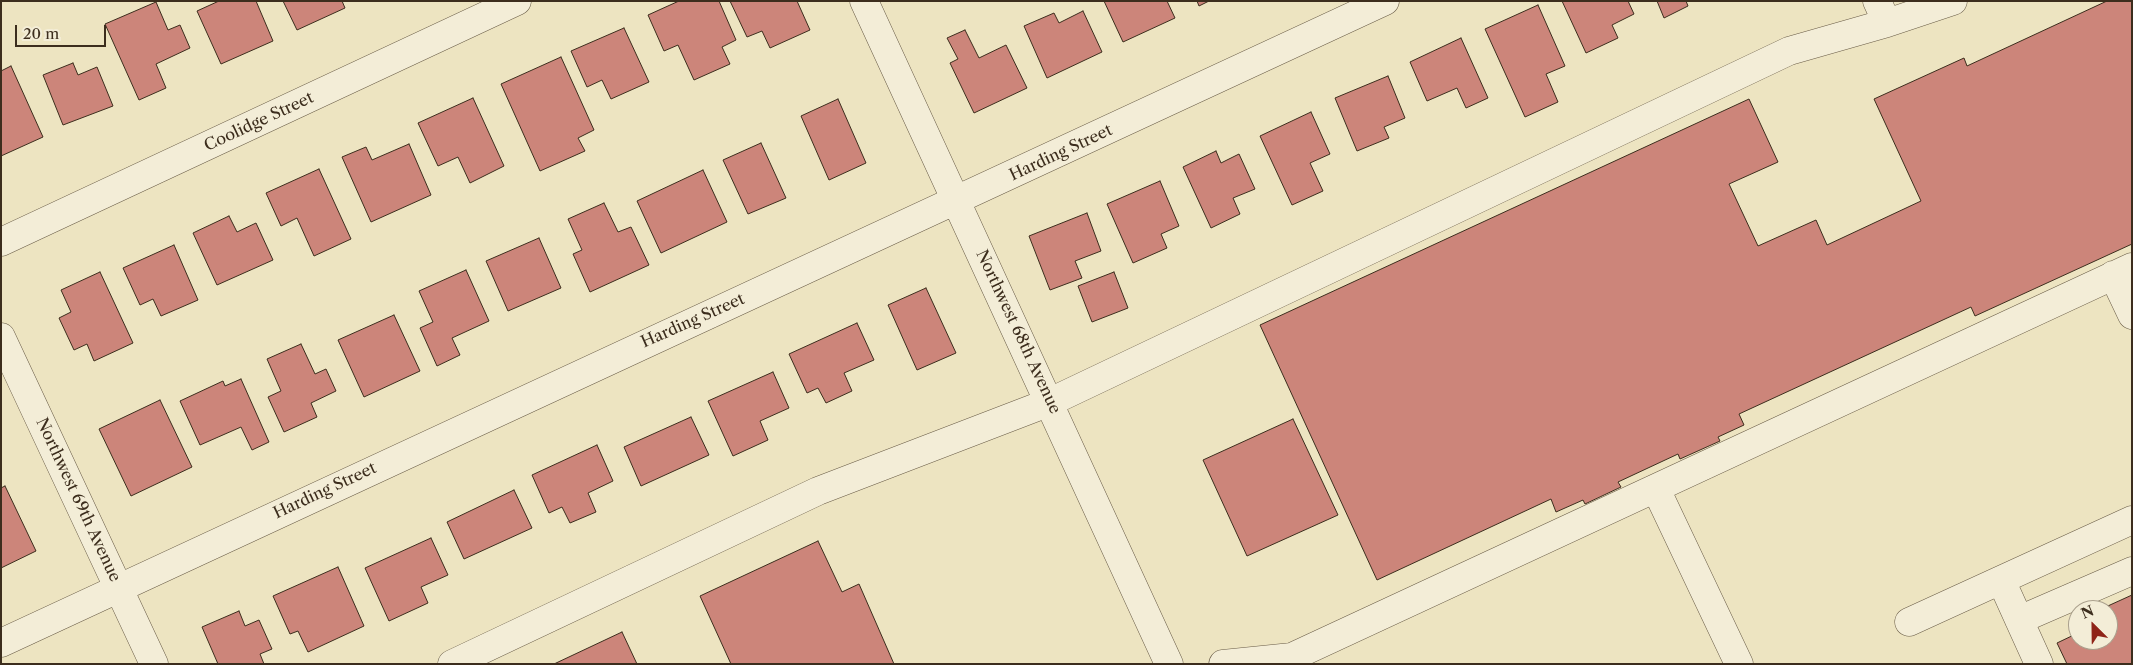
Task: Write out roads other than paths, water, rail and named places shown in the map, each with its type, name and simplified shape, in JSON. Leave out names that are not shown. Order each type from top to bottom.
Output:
[{"type":"street","name":"Coolidge Street","points":[[1,242],[517,1]]},
{"type":"street","name":"Northwest 68th Avenue","points":[[864,1],[1169,664]]},
{"type":"street","name":"Harding Street","points":[[1,643],[575,375],[957,201],[1386,1]]},
{"type":"street","points":[[452,664],[818,491],[1050,402],[1789,51],[1882,12],[1953,1]]},
{"type":"street","points":[[1223,664],[1292,656],[1656,489],[2122,271],[2132,315]]},
{"type":"street","name":"Northwest 69th Avenue","points":[[1,337],[154,664]]},
{"type":"street","points":[[1656,489],[1739,664]]},
{"type":"street","points":[[1909,622],[2132,520]]},
{"type":"street","points":[[2019,620],[2132,571]]},
{"type":"street","points":[[2001,580],[2039,664]]}]
